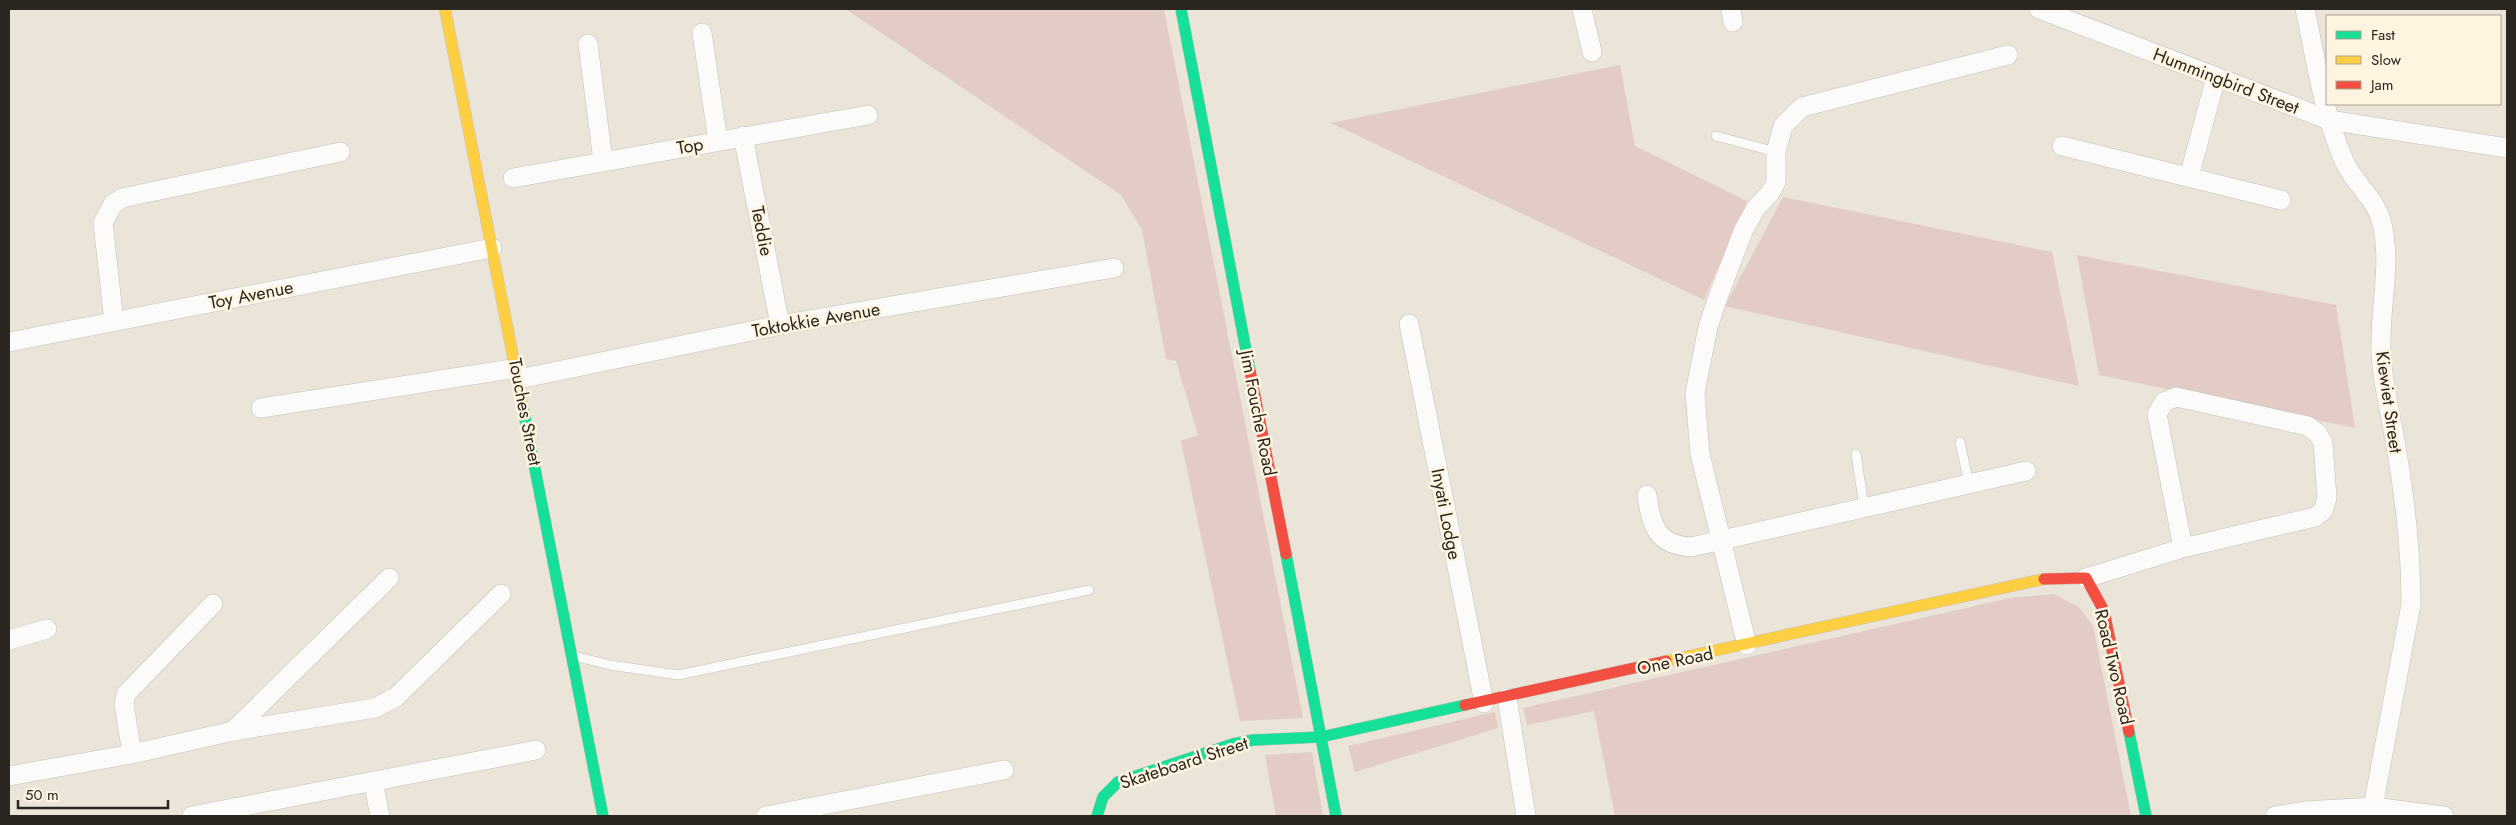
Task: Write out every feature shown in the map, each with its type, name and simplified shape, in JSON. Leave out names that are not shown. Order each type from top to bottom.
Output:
[{"type":"street","name":"Touches Street","points":[[445,9],[518,374],[603,816]]},
{"type":"street","name":"Jim Fouche Road","points":[[1181,9],[1336,816]]},
{"type":"street","points":[[1582,9],[1592,52]]},
{"type":"street","name":"Hummingbird Street","points":[[2038,9],[2329,120],[2507,148]]},
{"type":"street","name":"Kiewiet Street","points":[[2305,9],[2329,120],[2345,164],[2372,202],[2382,221],[2386,241],[2381,352],[2384,383],[2402,486],[2411,574],[2411,604],[2373,807]]},
{"type":"street","points":[[702,33],[718,140]]},
{"type":"street","points":[[588,44],[603,161]]},
{"type":"street","points":[[1746,645],[1700,454],[1695,394],[1708,327],[1744,229],[1756,208],[1770,193],[1776,182],[1776,152],[1783,126],[1802,107],[2008,55]]},
{"type":"street","points":[[2189,177],[2216,78]]},
{"type":"street","name":"Top","points":[[513,178],[718,140],[868,115]]},
{"type":"street","name":"Teddie","points":[[744,136],[780,325]]},
{"type":"street","points":[[2062,146],[2282,200]]},
{"type":"street","points":[[114,322],[103,223],[113,204],[122,198],[340,152]]},
{"type":"street","name":"Toy Avenue","points":[[9,342],[492,248]]},
{"type":"street","name":"Toktokkie Avenue","points":[[261,408],[518,374],[780,325],[1114,268]]},
{"type":"street","name":"Inyati Lodge","points":[[1409,324],[1484,703]]},
{"type":"street","points":[[2086,578],[2183,548],[2315,517],[2322,510],[2327,498],[2323,443],[2318,434],[2308,426],[2176,397],[2164,402],[2157,414],[2183,548]]},
{"type":"street","points":[[1647,495],[1649,512],[1662,539],[1675,546],[1691,547],[2026,471]]},
{"type":"street","name":"One Road","points":[[1321,737],[1507,698],[2028,581],[2052,577],[2086,578]]},
{"type":"street","points":[[233,731],[389,578]]},
{"type":"street","name":"Road Two Road","points":[[2086,578],[2104,611],[2146,816]]},
{"type":"street","points":[[9,776],[132,754],[233,731],[374,708],[396,697],[500,594]]},
{"type":"street","points":[[132,754],[124,704],[126,694],[213,604]]},
{"type":"street","points":[[9,640],[47,629]]},
{"type":"street","points":[[1507,698],[1526,816]]},
{"type":"street","name":"Skateboard Street","points":[[1097,816],[1099,805],[1107,791],[1118,782],[1253,740],[1321,737]]},
{"type":"street","points":[[192,816],[536,750]]},
{"type":"street","points":[[766,816],[845,809],[1004,770]]},
{"type":"street","points":[[373,781],[380,816]]},
{"type":"street","points":[[2275,816],[2305,811],[2373,807],[2444,816]]},
{"type":"lane","points":[[1716,136],[1776,152]]},
{"type":"lane","points":[[1960,442],[1969,484]]},
{"type":"lane","points":[[1856,454],[1864,507]]},
{"type":"lane","points":[[572,655],[610,665],[678,674],[1089,590]]},
{"type":"shaded area","points":[[846,9],[1164,9],[1303,718],[1240,721],[1181,441],[1198,435],[1176,361],[1166,359],[1142,230],[1121,195]]},
{"type":"shaded area","points":[[1620,65],[1635,146],[1747,201],[1704,300],[1331,123]]},
{"type":"shaded area","points":[[1783,197],[2052,252],[2079,386],[1725,306]]},
{"type":"shaded area","points":[[2077,255],[2336,305],[2355,428],[2099,375]]},
{"type":"shaded area","points":[[2053,594],[2079,607],[2093,626],[2131,816],[1615,816],[1594,711],[1527,725],[1523,708],[2010,598]]},
{"type":"shaded area","points":[[1495,712],[1498,728],[1355,772],[1348,746]]},
{"type":"shaded area","points":[[1312,752],[1323,816],[1276,816],[1265,755]]},
{"type":"traffic: fast","points":[[1181,9],[1250,371]]},
{"type":"traffic: fast","points":[[523,408],[603,816]]},
{"type":"traffic: fast","points":[[1286,554],[1336,816]]},
{"type":"traffic: fast","points":[[1097,816],[1103,797],[1118,782],[1233,744],[1253,740],[1321,737],[1465,705]]},
{"type":"traffic: fast","points":[[2129,732],[2146,816]]},
{"type":"traffic: slow","points":[[445,9],[523,408]]},
{"type":"traffic: slow","points":[[1666,661],[2044,579]]},
{"type":"traffic: jam","points":[[1250,371],[1286,554]]},
{"type":"traffic: jam","points":[[2044,579],[2086,578],[2104,611],[2129,732]]},
{"type":"traffic: jam","points":[[1465,705],[1666,661]]}]
